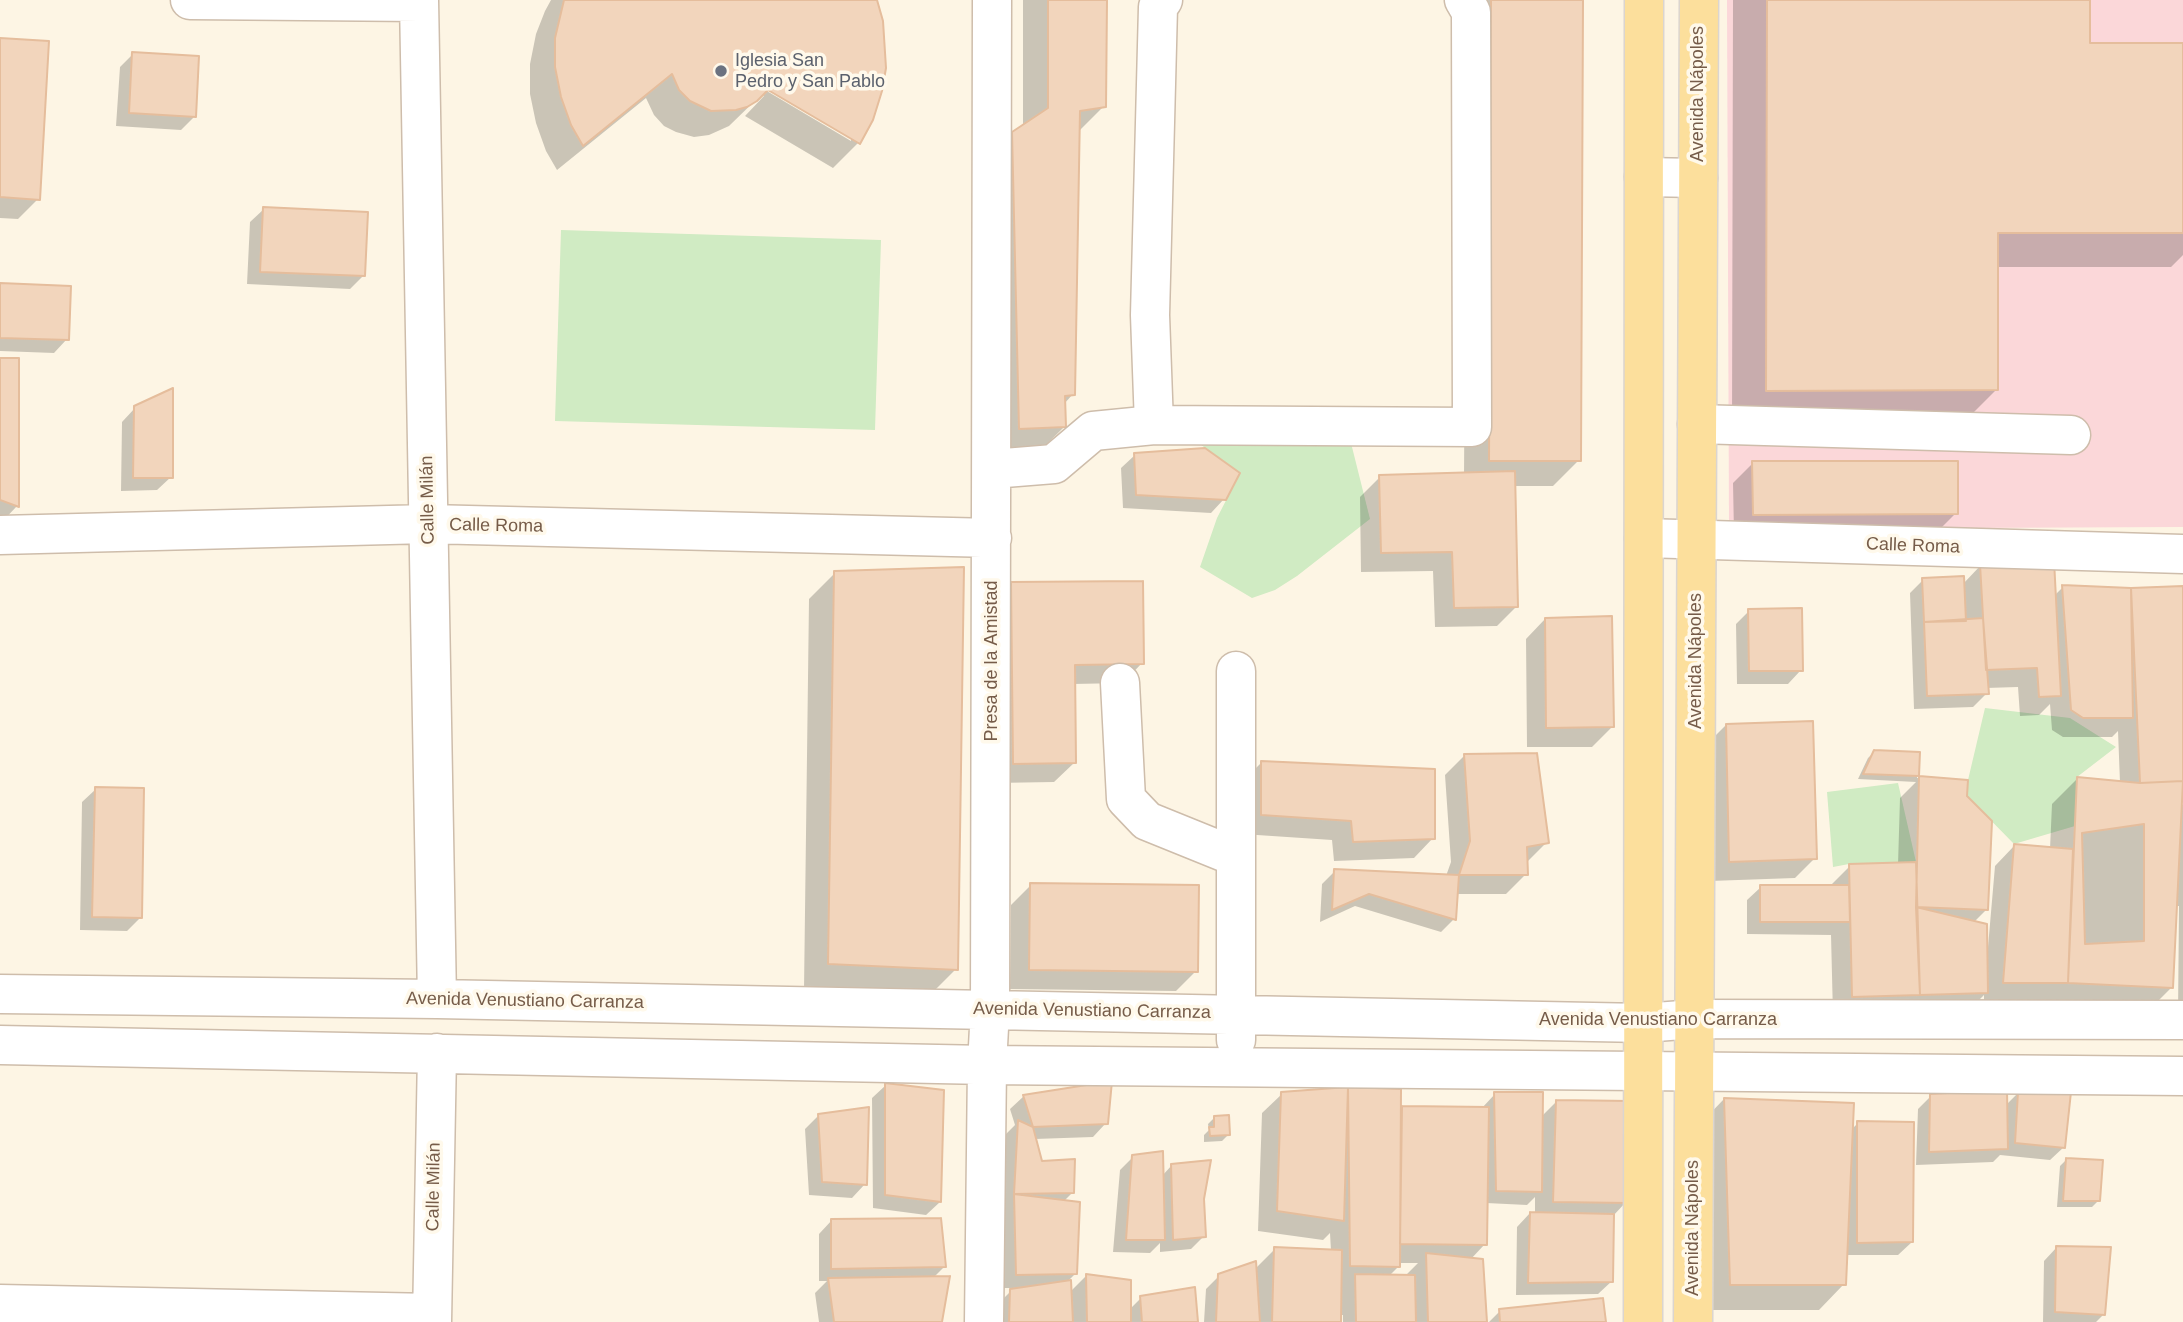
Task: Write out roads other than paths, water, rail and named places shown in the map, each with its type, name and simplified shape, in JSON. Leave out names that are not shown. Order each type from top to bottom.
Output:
[{"type":"main road","points":[[1643,1322],[1644,0]]},
{"type":"main road","name":"Avenida Nápoles","points":[[1693,1322],[1699,0]]},
{"type":"street","points":[[190,0],[419,1]]},
{"type":"street","name":"Presa de la Amistad","points":[[985,1322],[987,1065],[990,1009],[992,0]]},
{"type":"street","points":[[1154,425],[1150,315],[1158,7],[1163,0]]},
{"type":"street","points":[[992,469],[1054,464],[1093,431],[1154,425],[1472,427],[1471,12],[1464,0]]},
{"type":"street","name":"Calle Milán","points":[[419,1],[437,999]]},
{"type":"street","points":[[1644,177],[1698,178]]},
{"type":"street","points":[[1697,424],[2071,435]]},
{"type":"street","name":"Calle Roma","points":[[0,535],[428,524],[992,538]]},
{"type":"street","name":"Calle Roma","points":[[1644,538],[2183,554]]},
{"type":"street","points":[[1236,671],[1236,1067]]},
{"type":"street","points":[[1120,683],[1126,799],[1147,821],[1236,857]]},
{"type":"street","name":"Avenida Venustiano Carranza","points":[[0,994],[437,999],[1643,1023],[1695,1019],[2183,1020]]},
{"type":"street","points":[[0,1045],[987,1065],[2183,1076]]},
{"type":"street","name":"Calle Milán","points":[[432,1317],[437,1053]]},
{"type":"street","points":[[0,1304],[432,1317]]},
{"type":"place","name":"Iglesia San Pedro y San Pablo","points":[[721,71]]}]
